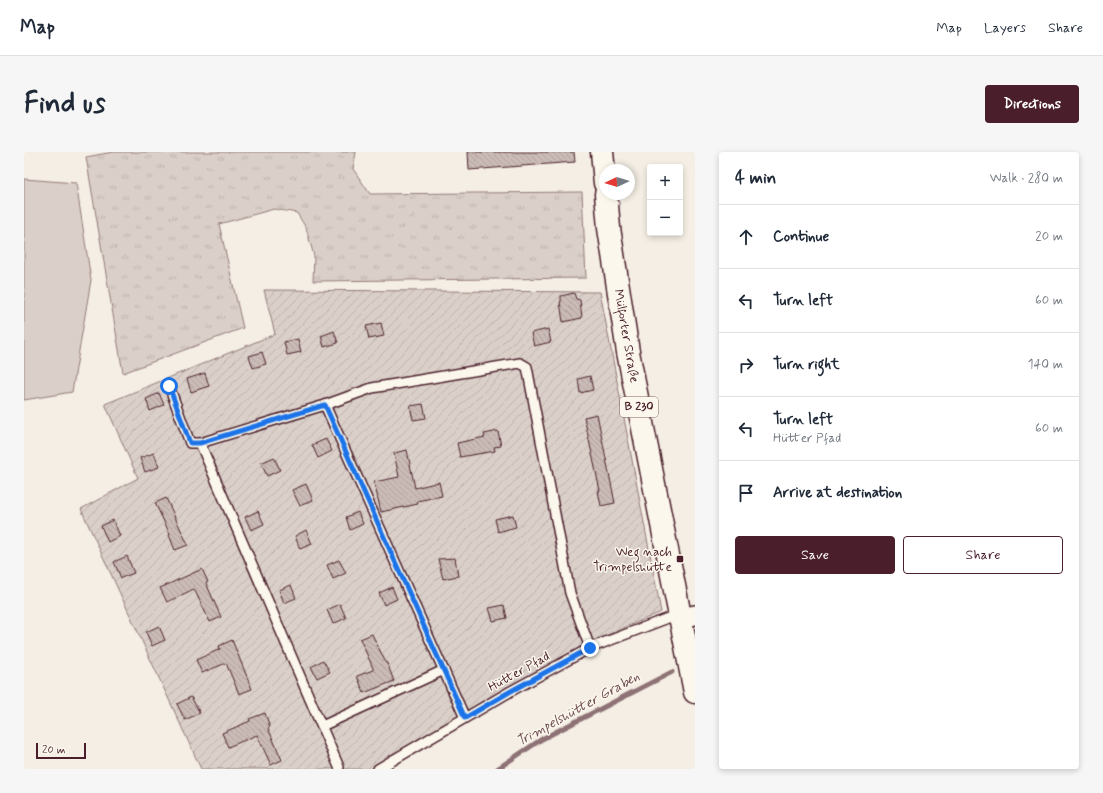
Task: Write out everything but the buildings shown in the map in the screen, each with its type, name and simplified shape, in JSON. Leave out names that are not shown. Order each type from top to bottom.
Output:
[{"type":"main road","points":[[602,152],[603,164]]},
{"type":"main road","name":"Mülforter Straße","points":[[607,200],[609,228],[628,352],[688,616]]},
{"type":"main road","name":"B 230","points":[[688,616],[695,692]]},
{"type":"lane","points":[[169,386],[190,443],[200,443],[325,405],[372,388],[520,363],[527,367],[570,593],[590,648]]},
{"type":"lane","points":[[325,405],[465,718]]},
{"type":"lane","points":[[200,443],[322,726],[338,768]]},
{"type":"lane","name":"Hütter Pfad","points":[[378,769],[511,691],[590,648],[668,618],[688,616]]},
{"type":"lane","points":[[322,726],[444,670]]},
{"type":"green space","points":[[113,152],[356,152],[353,169],[370,194],[582,192],[586,278],[313,281],[314,256],[306,228],[297,213],[274,209],[219,224],[243,328],[123,373],[86,157]]},
{"type":"green space","points":[[24,179],[76,183],[91,280],[72,392],[24,400]]},
{"type":"green space","points":[[264,290],[600,292],[661,612],[595,640],[376,769],[201,769],[81,509],[138,478],[105,404],[275,334]]},
{"type":"waterway","name":"Trimpelshütter Graben","points":[[497,769],[542,739],[672,672]]},
{"type":"place","name":"Weg nach Trimpelshütte","points":[[680,559]]},
{"type":"route","points":[[169,386],[190,443],[200,443],[325,405],[465,718],[590,648]]}]
